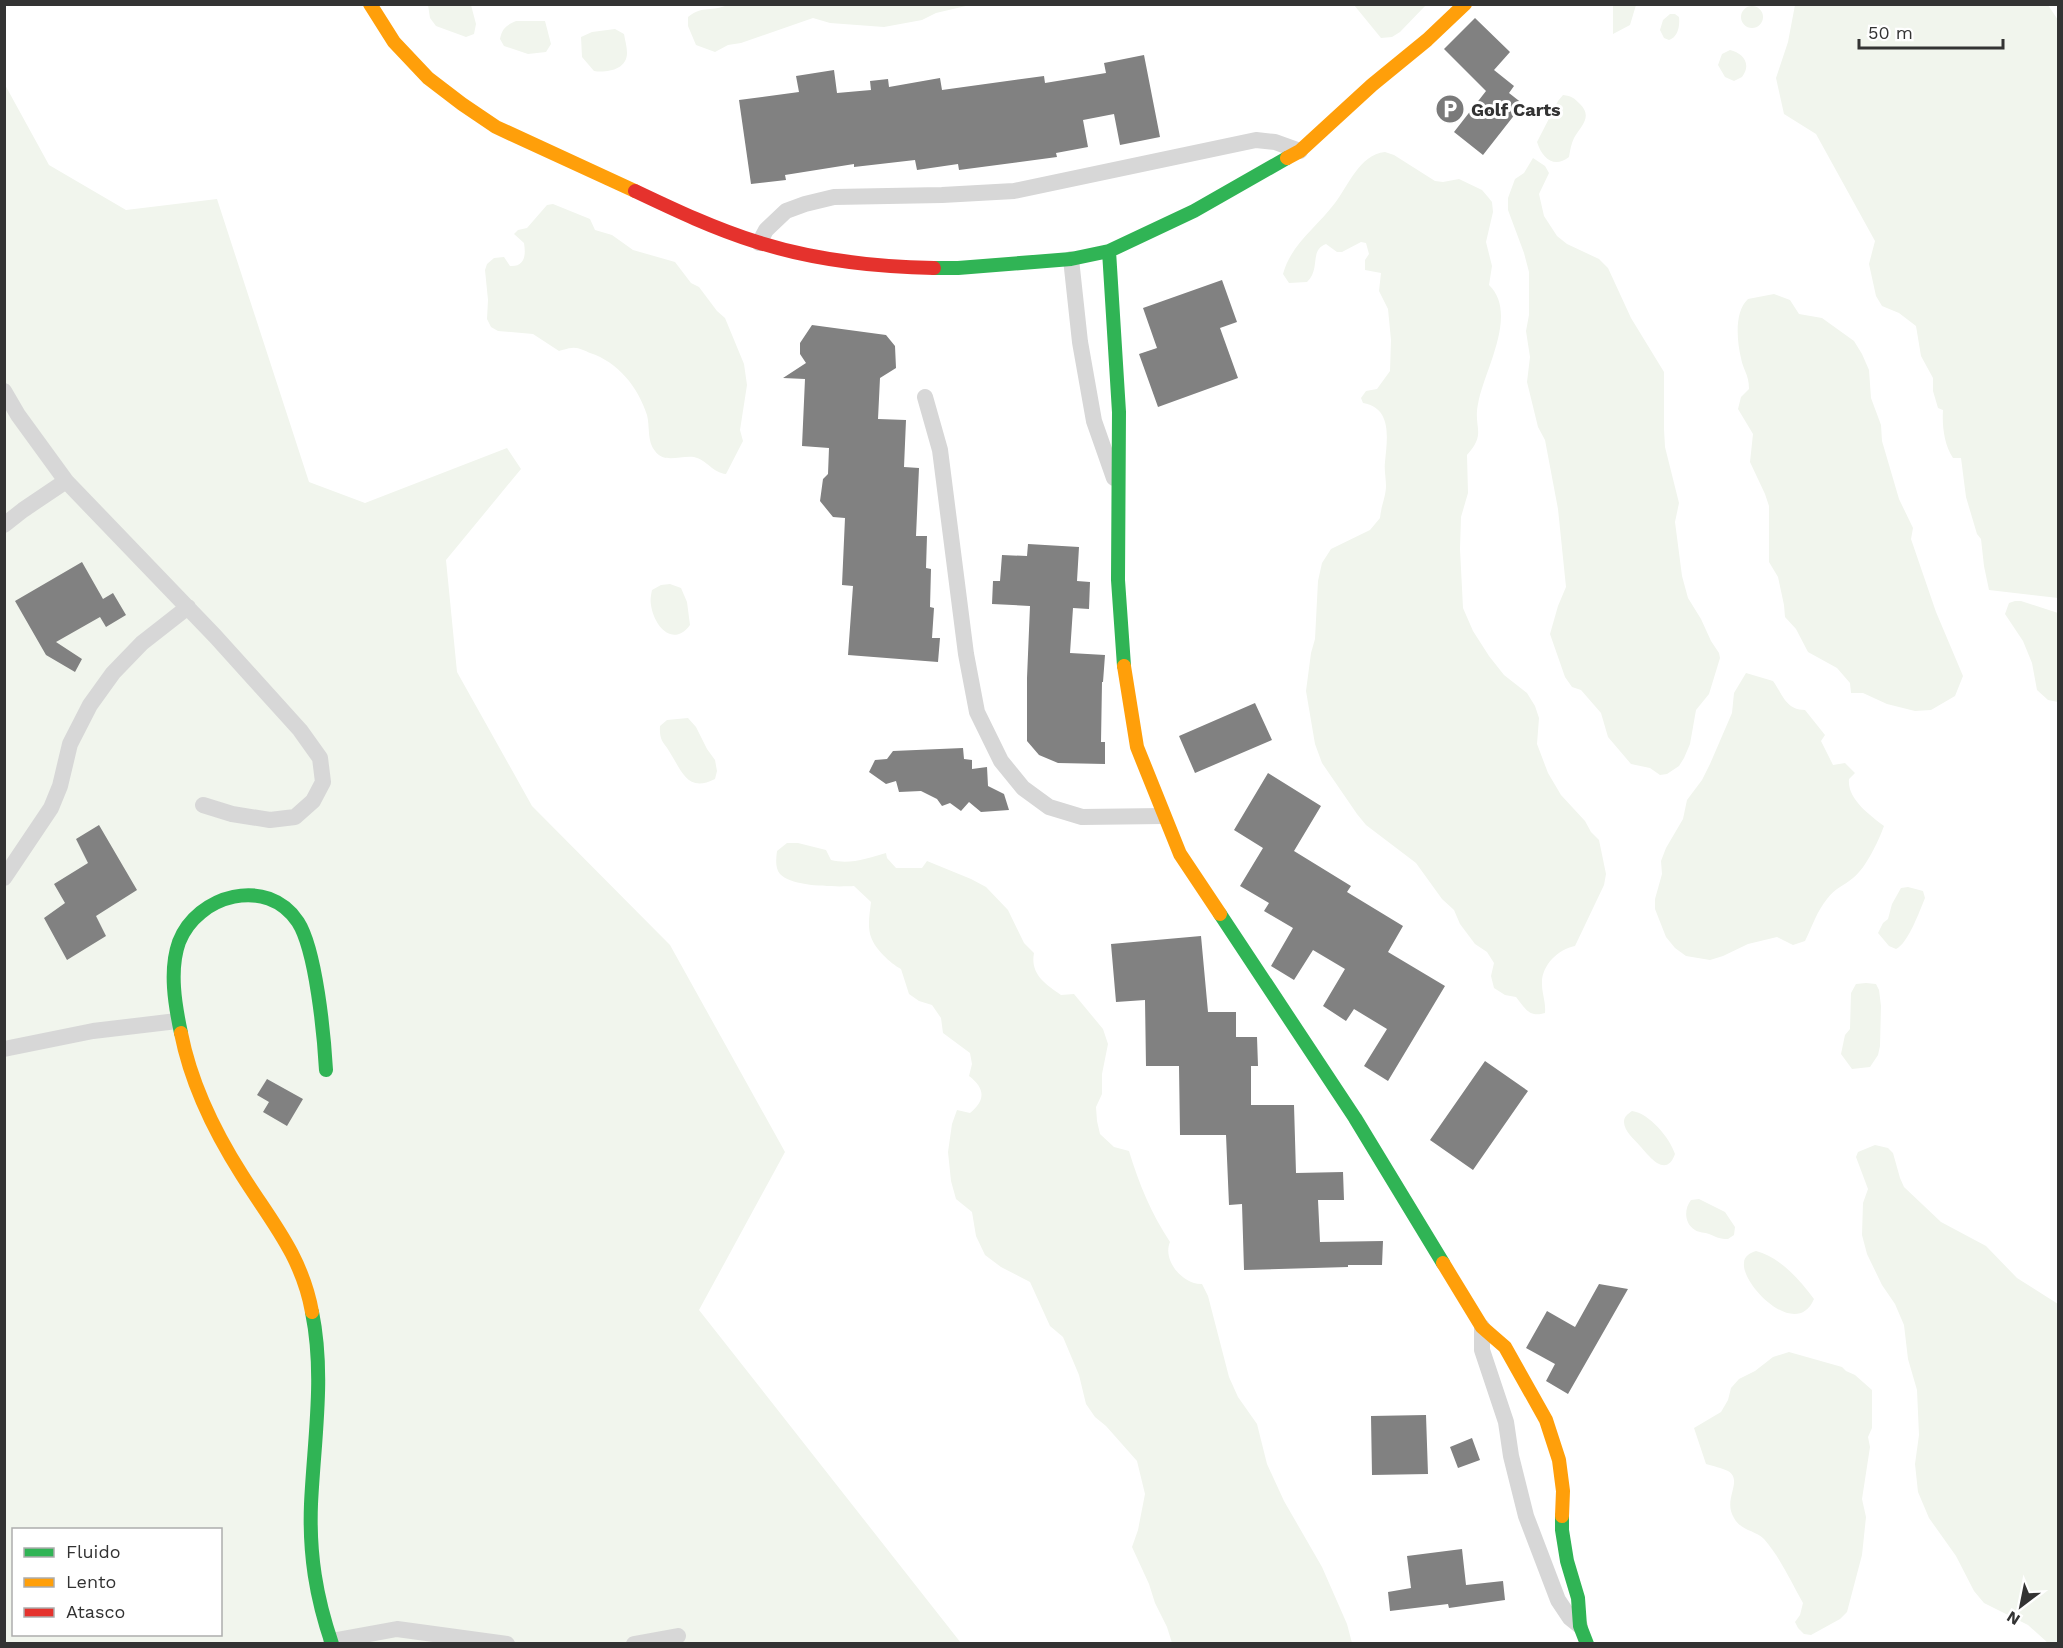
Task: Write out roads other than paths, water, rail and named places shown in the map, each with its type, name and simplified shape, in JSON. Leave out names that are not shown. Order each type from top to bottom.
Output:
[{"type":"street","points":[[370,4],[394,42],[428,78],[496,127],[708,224],[759,243],[829,258],[899,267],[958,268],[1071,259],[1109,251],[1194,211],[1300,151],[1372,85],[1427,40],[1464,4]]},
{"type":"street","points":[[759,243],[766,230],[786,211],[834,197],[942,195],[1014,190],[1256,140],[1275,142],[1300,151]]},
{"type":"street","points":[[1109,251],[1119,412],[1118,580],[1125,677],[1137,747],[1180,854],[1355,1118],[1482,1328],[1504,1347],[1546,1420],[1559,1460],[1563,1491],[1562,1530],[1578,1598],[1580,1626],[1587,1644]]},
{"type":"street","points":[[1071,259],[1080,342],[1094,421],[1119,489]]},
{"type":"street","points":[[4,391],[18,415],[66,481],[188,607],[300,730],[320,758],[323,782],[313,801],[295,817],[270,820],[232,814],[203,805]]},
{"type":"street","points":[[925,397],[940,450],[966,654],[977,712],[1001,761],[1023,788],[1049,807],[1082,817],[1163,816]]},
{"type":"street","points":[[4,525],[66,481]]},
{"type":"street","points":[[4,878],[51,808],[60,786],[70,744],[90,705],[113,673],[142,643],[188,607]]},
{"type":"street","points":[[326,1070],[321,1007],[308,947],[299,923],[278,903],[264,896],[241,894],[221,900],[203,910],[189,925],[175,952],[173,966],[177,1021],[195,1088],[214,1129],[275,1223],[299,1267],[314,1316],[318,1397],[311,1507],[312,1537],[320,1609],[332,1642],[397,1629],[507,1644]]},
{"type":"street","points":[[4,1049],[93,1031],[177,1021]]},
{"type":"street","points":[[1482,1328],[1482,1350],[1506,1422],[1511,1456],[1526,1516],[1558,1600],[1570,1618],[1580,1626]]},
{"type":"street","points":[[634,1644],[678,1636]]},
{"type":"place","name":"Golf Carts","points":[[1450,109]]}]
